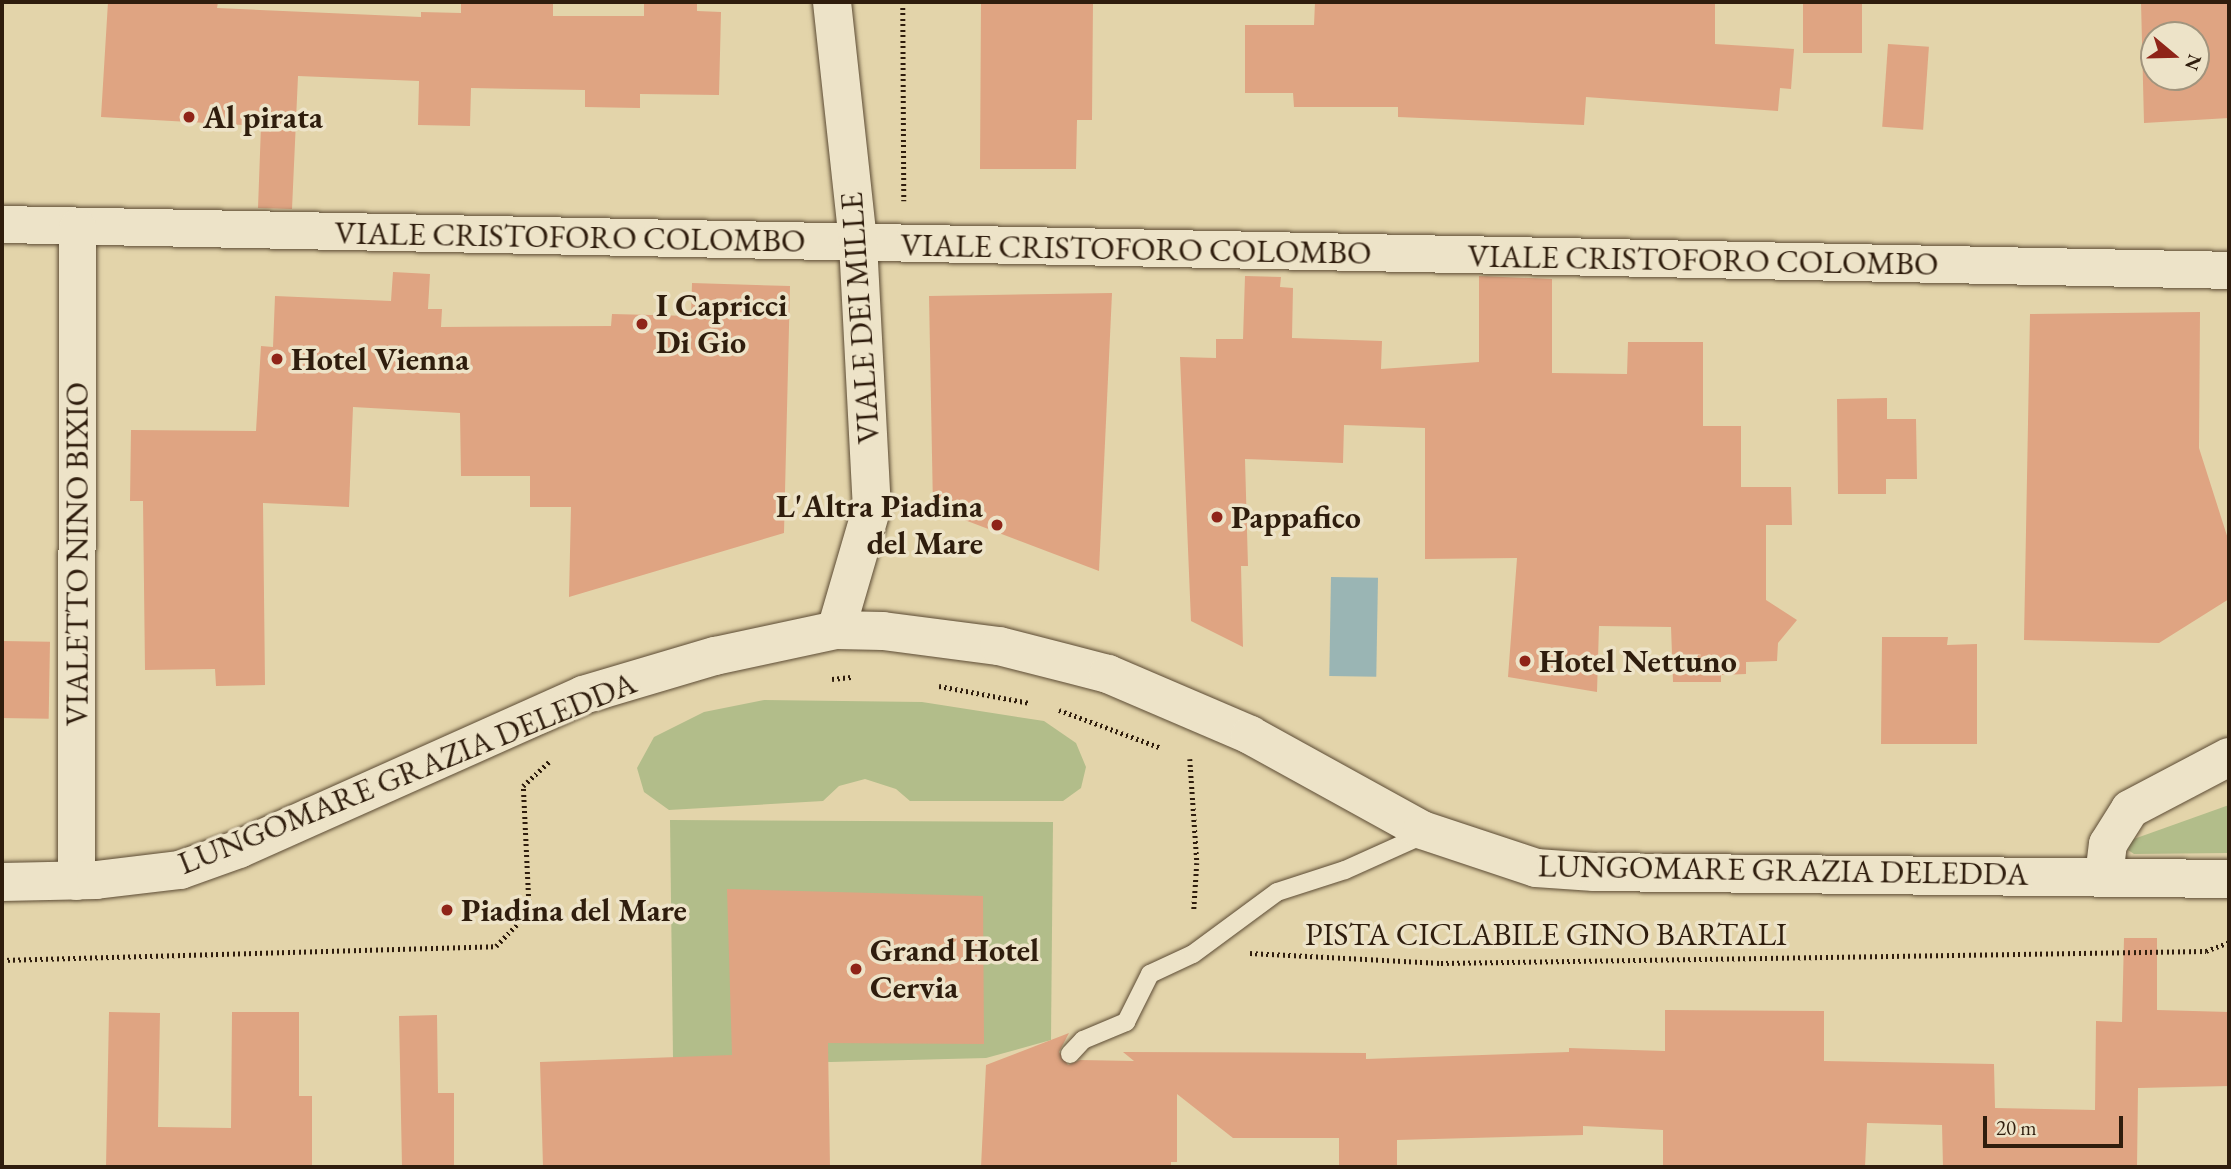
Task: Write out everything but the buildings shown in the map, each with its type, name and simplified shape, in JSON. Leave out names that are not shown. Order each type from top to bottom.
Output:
[{"type":"street","name":"VIALE DEI MILLE","points":[[832,2],[858,243],[872,507],[836,630]]},
{"type":"street","name":"VIALE CRISTOFORO COLOMBO","points":[[2,224],[2229,270]]},
{"type":"street","name":"VIALETTO NINO BIXIO","points":[[76,881],[77,227]]},
{"type":"street","name":"LUNGOMARE GRAZIA DELEDDA","points":[[2,882],[76,881],[180,870],[239,849],[583,695],[715,656],[836,630],[894,632],[999,646],[1108,674],[1250,735],[1428,833],[1507,861],[1564,871],[2229,879]]},
{"type":"street","points":[[2104,876],[2108,844],[2130,809],[2229,757]]},
{"type":"lane","points":[[1070,1054],[1083,1040],[1126,1022],[1150,974],[1193,954],[1276,892],[1345,870],[1428,833]]},
{"type":"path","points":[[903,2],[904,244]]},
{"type":"path","points":[[818,680],[856,677]]},
{"type":"path","points":[[933,685],[1035,704]]},
{"type":"path","points":[[1048,706],[1166,750]]},
{"type":"path","points":[[2,960],[496,946],[529,912],[523,786],[560,751]]},
{"type":"path","points":[[1179,755],[1192,760],[1197,863],[1194,928],[1212,940]]},
{"type":"path","name":"PISTA CICLABILE GINO BARTALI","points":[[1212,940],[1230,952],[1441,963],[2206,951],[2229,942]]},
{"type":"green space","points":[[764,700],[922,702],[1044,721],[1076,743],[1086,767],[1081,788],[1063,801],[910,801],[896,789],[865,779],[839,786],[823,801],[669,810],[644,792],[637,768],[654,737],[704,712]]},
{"type":"green space","points":[[2229,805],[2229,853],[2134,854],[2128,850],[2131,840]]},
{"type":"green space","points":[[670,820],[1053,822],[1051,1040],[986,1058],[831,1062],[673,1058]]},
{"type":"water","points":[[1331,577],[1378,578],[1376,677],[1329,676]]},
{"type":"place","name":"Al pirata","points":[[189,117]]},
{"type":"place","name":"I Capricci Di Gio","points":[[642,324]]},
{"type":"place","name":"Hotel Vienna","points":[[277,359]]},
{"type":"place","name":"Pappafico","points":[[1217,517]]},
{"type":"place","name":"L'Altra Piadina del Mare","points":[[997,525]]},
{"type":"place","name":"Hotel Nettuno","points":[[1525,661]]},
{"type":"place","name":"Piadina del Mare","points":[[447,910]]},
{"type":"place","name":"Grand Hotel Cervia","points":[[856,969]]}]
